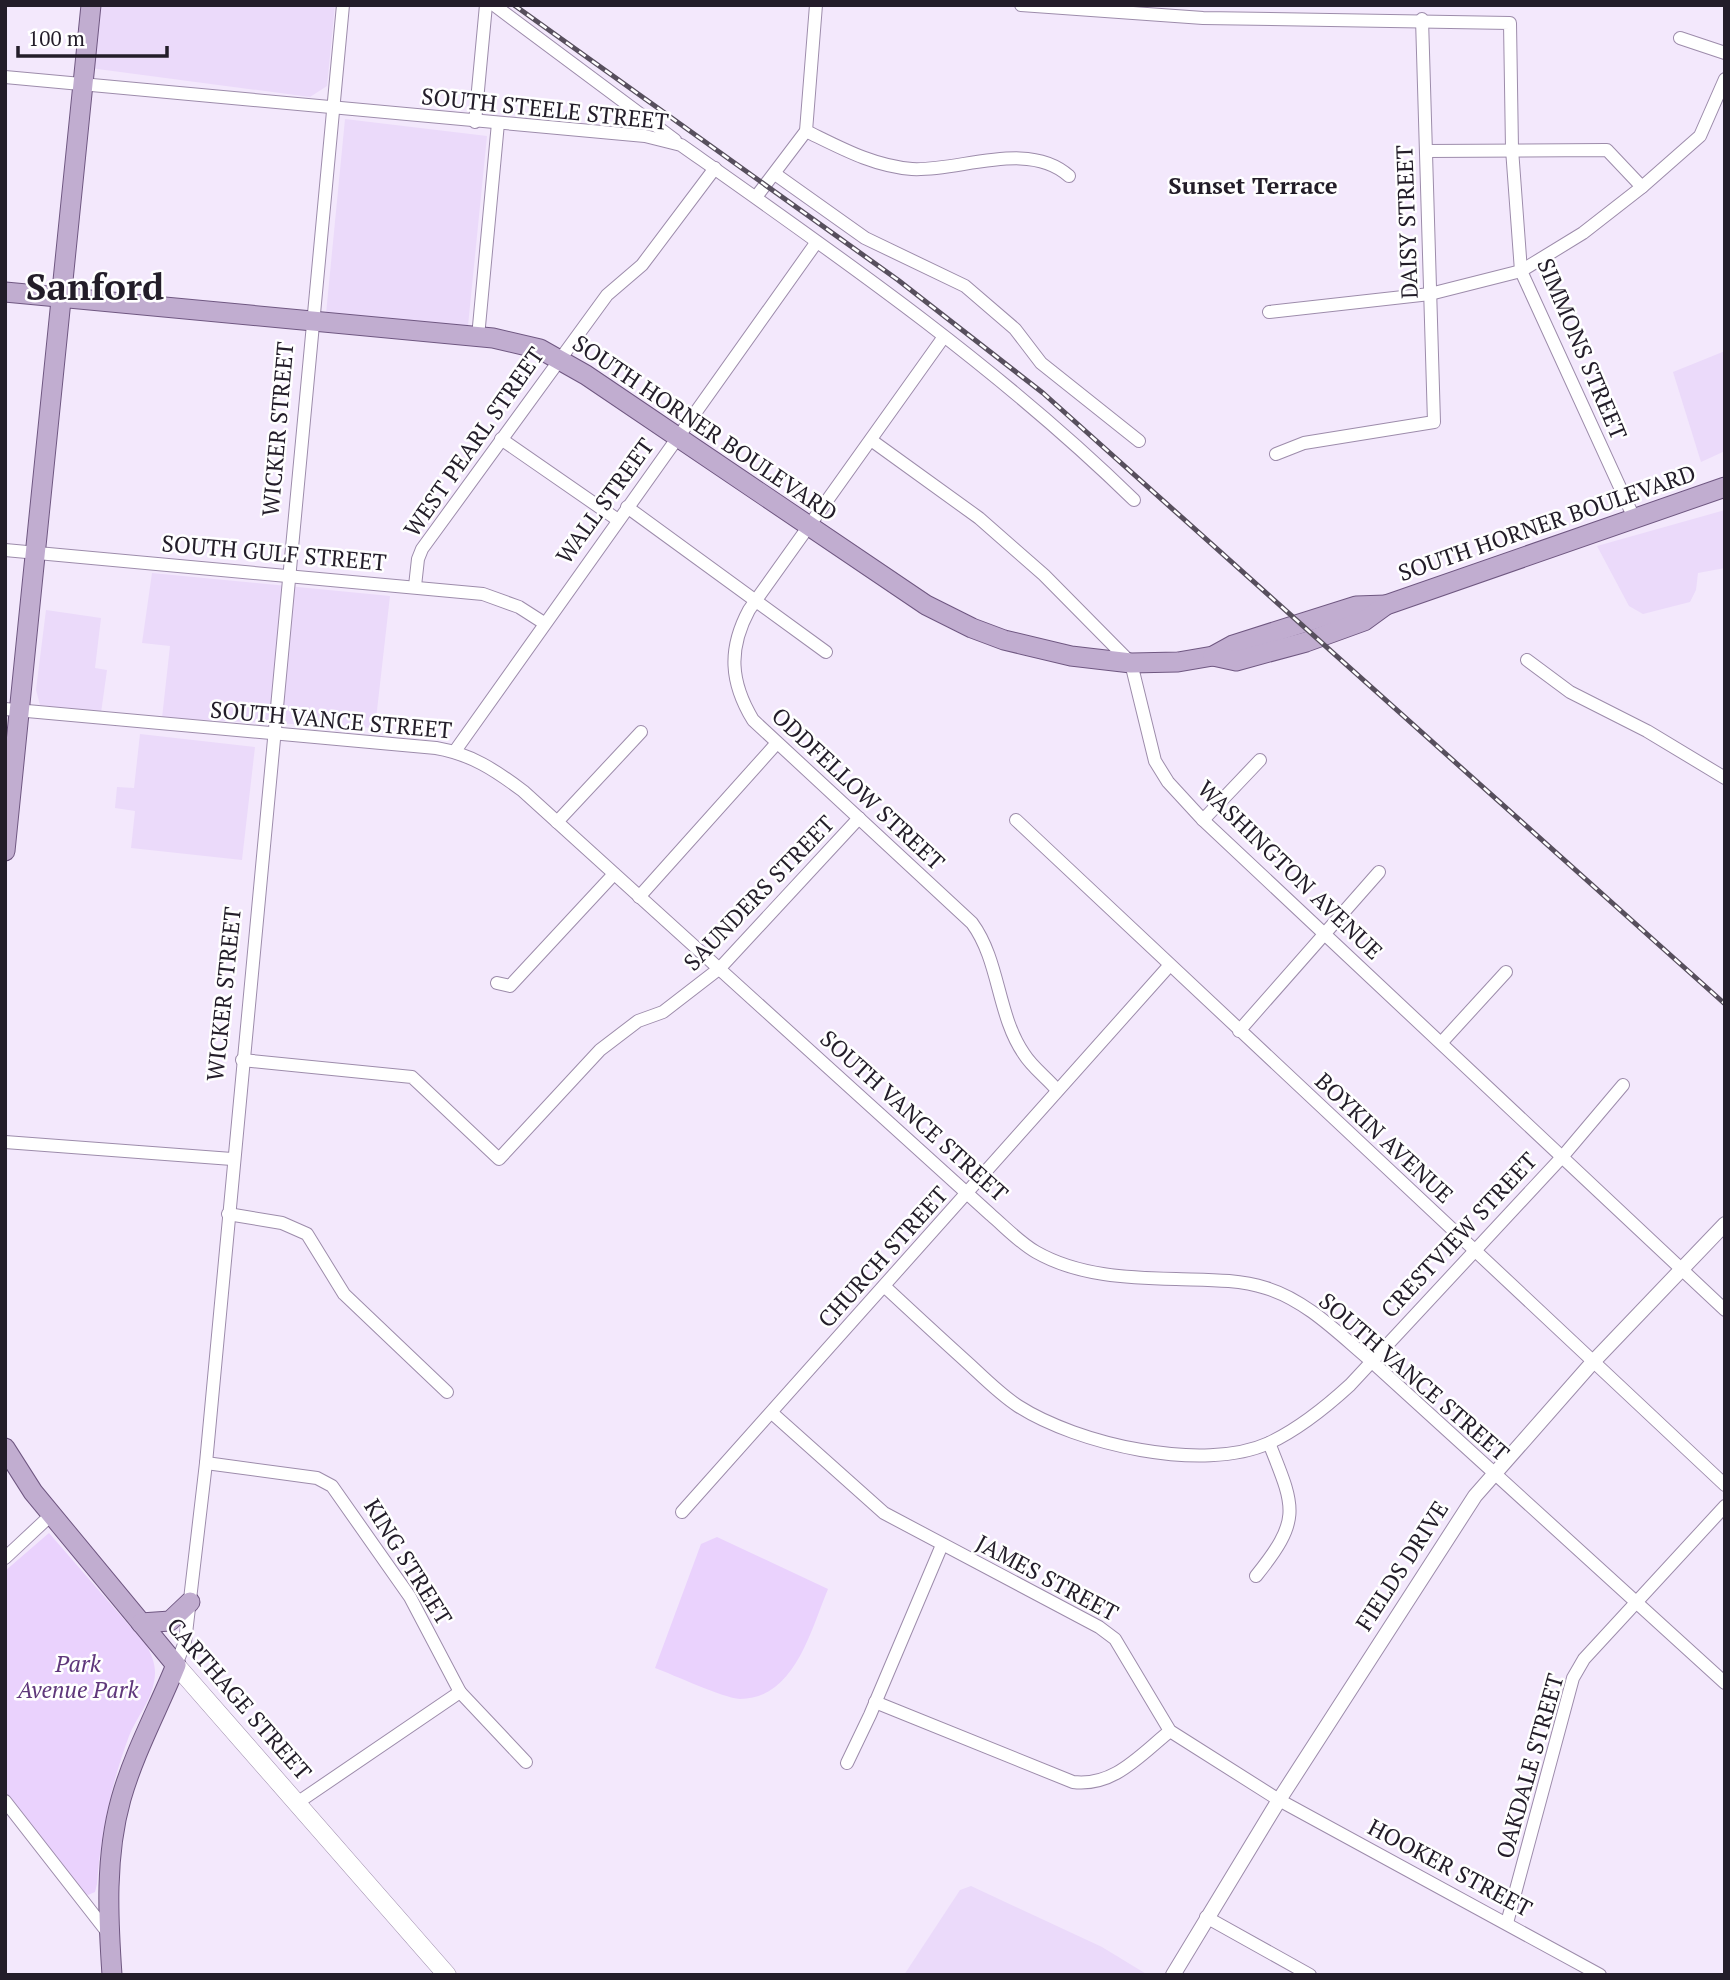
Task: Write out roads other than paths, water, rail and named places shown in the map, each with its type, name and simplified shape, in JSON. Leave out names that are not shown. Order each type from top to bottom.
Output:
[{"type":"main road","points":[[5,851],[13,710],[36,553],[91,5]]},
{"type":"main road","name":"SOUTH HORNER BOULEVARD","points":[[5,292],[519,342],[559,358],[900,589],[972,628],[1043,650],[1130,663],[1178,662],[1213,656],[1236,662],[1306,642],[1364,621],[1386,606],[1725,487]]},
{"type":"main road","name":"CARTHAGE STREET","points":[[5,1448],[51,1515],[176,1665],[447,1975]]},
{"type":"main road","points":[[141,1623],[170,1621],[190,1602]]},
{"type":"main road","name":"WICKER STREET","points":[[112,1975],[108,1933],[111,1860],[121,1799],[176,1665]]},
{"type":"street","name":"WICKER STREET","points":[[176,1665],[185,1642],[206,1463],[232,1159],[343,5]]},
{"type":"street","points":[[475,122],[486,5]]},
{"type":"street","points":[[495,5],[681,145]]},
{"type":"street","points":[[756,197],[806,131],[816,5]]},
{"type":"street","points":[[1021,5],[1422,19]]},
{"type":"street","name":"SIMMONS STREET","points":[[1422,19],[1510,23],[1513,149],[1521,271],[1634,518]]},
{"type":"street","name":"DAISY STREET","points":[[1276,454],[1304,443],[1434,422],[1422,19]]},
{"type":"street","points":[[1680,38],[1725,53]]},
{"type":"street","name":"SOUTH STEELE STREET","points":[[5,76],[645,136],[681,145],[756,197],[1007,385],[1069,436],[1134,500]]},
{"type":"street","points":[[1269,312],[1430,294],[1521,271],[1583,233],[1642,187],[1700,136],[1725,79]]},
{"type":"street","points":[[478,337],[498,123]]},
{"type":"street","points":[[806,131],[868,161],[893,167],[915,169],[992,159],[1044,162],[1059,167],[1069,176]]},
{"type":"street","points":[[1426,151],[1607,150],[1642,187]]},
{"type":"street","name":"WEST PEARL STREET","points":[[415,586],[422,549],[559,358],[607,295],[642,265],[715,169]]},
{"type":"street","points":[[775,174],[865,238],[965,286],[1015,329],[1041,363],[1139,441]]},
{"type":"street","name":"WALL STREET","points":[[455,751],[816,243]]},
{"type":"street","name":"ODDFELLOW STREET","points":[[943,338],[807,526],[740,626],[733,649],[733,669],[742,702],[753,720],[963,914],[982,937],[1002,1002],[1024,1054],[1057,1090]]},
{"type":"street","points":[[501,439],[618,520]]},
{"type":"street","points":[[871,440],[979,518],[1044,575],[1130,663]]},
{"type":"street","points":[[627,507],[826,652]]},
{"type":"street","name":"SOUTH GULF STREET","points":[[5,550],[483,594],[519,607],[544,623]]},
{"type":"street","points":[[1527,660],[1570,692],[1647,731],[1725,778]]},
{"type":"street","name":"WASHINGTON AVENUE","points":[[1130,663],[1155,761],[1168,782],[1203,820],[1443,1042],[1725,1310]]},
{"type":"street","name":"SOUTH VANCE STREET","points":[[13,710],[455,751],[488,765],[523,791],[1035,1252],[1074,1269],[1130,1276],[1235,1282],[1267,1288],[1315,1314],[1370,1360],[1725,1683]]},
{"type":"street","points":[[557,822],[641,732]]},
{"type":"street","points":[[639,897],[776,744]]},
{"type":"street","points":[[1203,820],[1260,760]]},
{"type":"street","name":"SAUNDERS STREET","points":[[243,1060],[412,1077],[499,1159],[600,1050],[638,1021],[663,1012],[720,968],[859,818]]},
{"type":"street","name":"BOYKIN AVENUE","points":[[1016,820],[1725,1485]]},
{"type":"street","points":[[1238,1031],[1379,872]]},
{"type":"street","points":[[497,983],[510,986],[614,874]]},
{"type":"street","name":"CHURCH STREET","points":[[682,1513],[1169,966]]},
{"type":"street","points":[[1443,1042],[1506,972]]},
{"type":"street","name":"CRESTVIEW STREET","points":[[884,1286],[1017,1406],[1056,1427],[1169,1454],[1216,1455],[1269,1443],[1324,1410],[1350,1385],[1370,1360],[1563,1156],[1623,1085]]},
{"type":"street","points":[[5,1142],[232,1159]]},
{"type":"street","points":[[228,1214],[282,1223],[307,1234],[344,1294],[447,1392]]},
{"type":"street","name":"FIELDS DRIVE","points":[[1173,1975],[1206,1917],[1450,1531],[1493,1474],[1592,1363],[1725,1224]]},
{"type":"street","name":"JAMES STREET","points":[[772,1413],[884,1513],[1099,1627],[1115,1639],[1170,1731],[1279,1800]]},
{"type":"street","points":[[1256,1576],[1286,1537],[1290,1515],[1283,1479],[1269,1443]]},
{"type":"street","name":"KING STREET","points":[[206,1463],[317,1478],[332,1486],[410,1597],[460,1692],[526,1762]]},
{"type":"street","name":"OAKDALE STREET","points":[[1507,1923],[1573,1678],[1584,1659],[1725,1506]]},
{"type":"street","points":[[5,1558],[51,1515]]},
{"type":"street","points":[[846,1763],[942,1545]]},
{"type":"street","points":[[297,1803],[460,1692]]},
{"type":"street","points":[[875,1702],[1073,1782],[1089,1784],[1104,1782],[1120,1773],[1170,1731]]},
{"type":"street","name":"HOOKER STREET","points":[[1279,1800],[1600,1975]]},
{"type":"street","points":[[5,1801],[11,1818],[108,1933]]},
{"type":"street","points":[[1206,1917],[1310,1975]]},
{"type":"railway","points":[[514,5],[898,280],[1043,393],[1725,1004]]},
{"type":"district","name":"Sunset Terrace","points":[[1253,186]]},
{"type":"district","name":"Sanford","points":[[95,287]]},
{"type":"park label","name":"Park Avenue Park","points":[[78,1677]]}]
